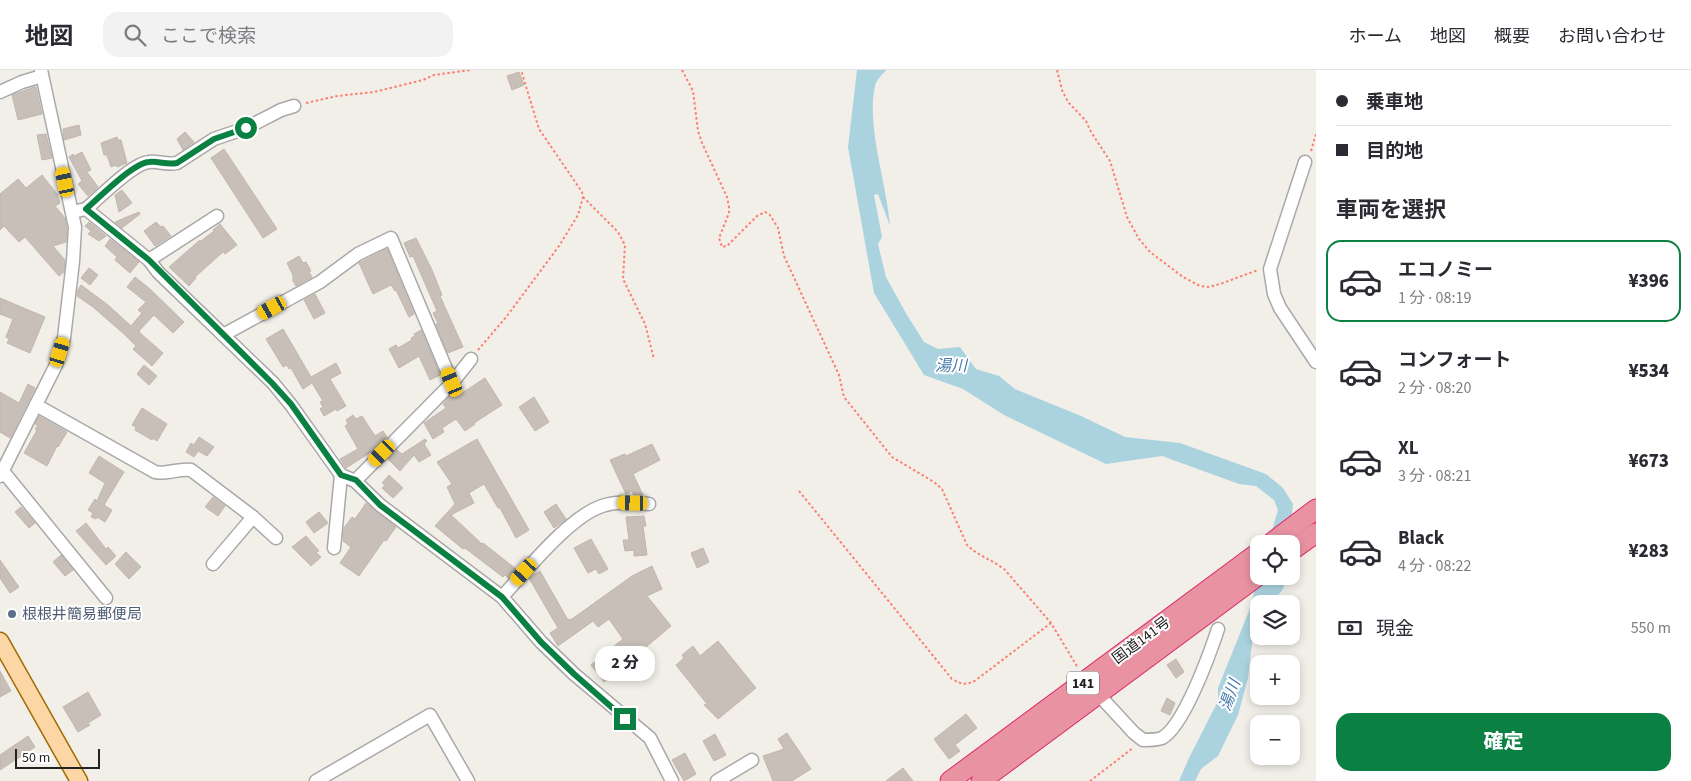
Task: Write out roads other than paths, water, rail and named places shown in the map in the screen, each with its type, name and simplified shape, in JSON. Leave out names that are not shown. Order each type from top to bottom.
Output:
[{"type":"highway","points":[[1282,535],[1316,510]]},
{"type":"highway","points":[[1300,545],[1316,533]]},
{"type":"highway","name":"国道141号","points":[[950,781],[1092,687],[1222,591],[1250,561]]},
{"type":"highway","name":"国道141号","points":[[1222,591],[1250,579]]},
{"type":"highway","name":"国道141号","points":[[981,781],[1092,687]]},
{"type":"main road","points":[[0,641],[79,781]]},
{"type":"street","points":[[0,92],[41,73],[75,227],[64,338],[56,365],[1,473],[106,598]]},
{"type":"street","points":[[72,212],[86,209],[136,166],[149,162],[177,163],[214,139],[246,128],[281,110],[294,106]]},
{"type":"street","points":[[1305,162],[1270,268],[1274,294],[1280,308],[1316,362]]},
{"type":"street","points":[[86,209],[149,260],[272,383],[291,404],[341,475],[356,480],[380,505],[502,597],[541,642],[574,674],[650,738],[672,781]]},
{"type":"street","points":[[149,260],[217,216]]},
{"type":"street","points":[[224,335],[320,282],[358,254],[391,238],[452,382]]},
{"type":"street","points":[[356,480],[452,382],[471,359]]},
{"type":"street","points":[[36,405],[155,472],[162,474],[183,469],[191,470],[253,517],[276,538]]},
{"type":"street","points":[[334,548],[341,475]]},
{"type":"street","points":[[502,597],[556,537],[588,513],[601,506],[617,503],[648,504]]},
{"type":"street","points":[[213,564],[253,517]]},
{"type":"street","points":[[1092,687],[1134,733],[1143,740],[1162,738],[1175,724],[1200,679],[1218,629]]},
{"type":"street","points":[[316,781],[430,715],[468,781]]},
{"type":"street","points":[[717,781],[752,760]]},
{"type":"water","name":"湯川","points":[[857,70],[886,70],[876,84],[873,102],[875,137],[890,226],[878,194],[874,195],[882,237],[878,244],[886,277],[924,342],[938,349],[960,347],[976,369],[999,376],[1015,389],[1081,416],[1125,437],[1180,443],[1266,474],[1283,488],[1293,504],[1290,535],[1271,535],[1278,510],[1274,500],[1256,486],[1239,484],[1162,456],[1106,464],[1004,415],[963,389],[924,375],[874,293],[848,147]]},
{"type":"water","name":"湯川","points":[[1256,585],[1284,585],[1278,595],[1253,595]]},
{"type":"water","name":"湯川","points":[[1250,607],[1250,645],[1252,645],[1248,678],[1238,715],[1218,756],[1201,769],[1195,781],[1179,781],[1218,701],[1218,688]]},
{"type":"place","name":"根根井簡易郵便局","points":[[12,614]]}]
